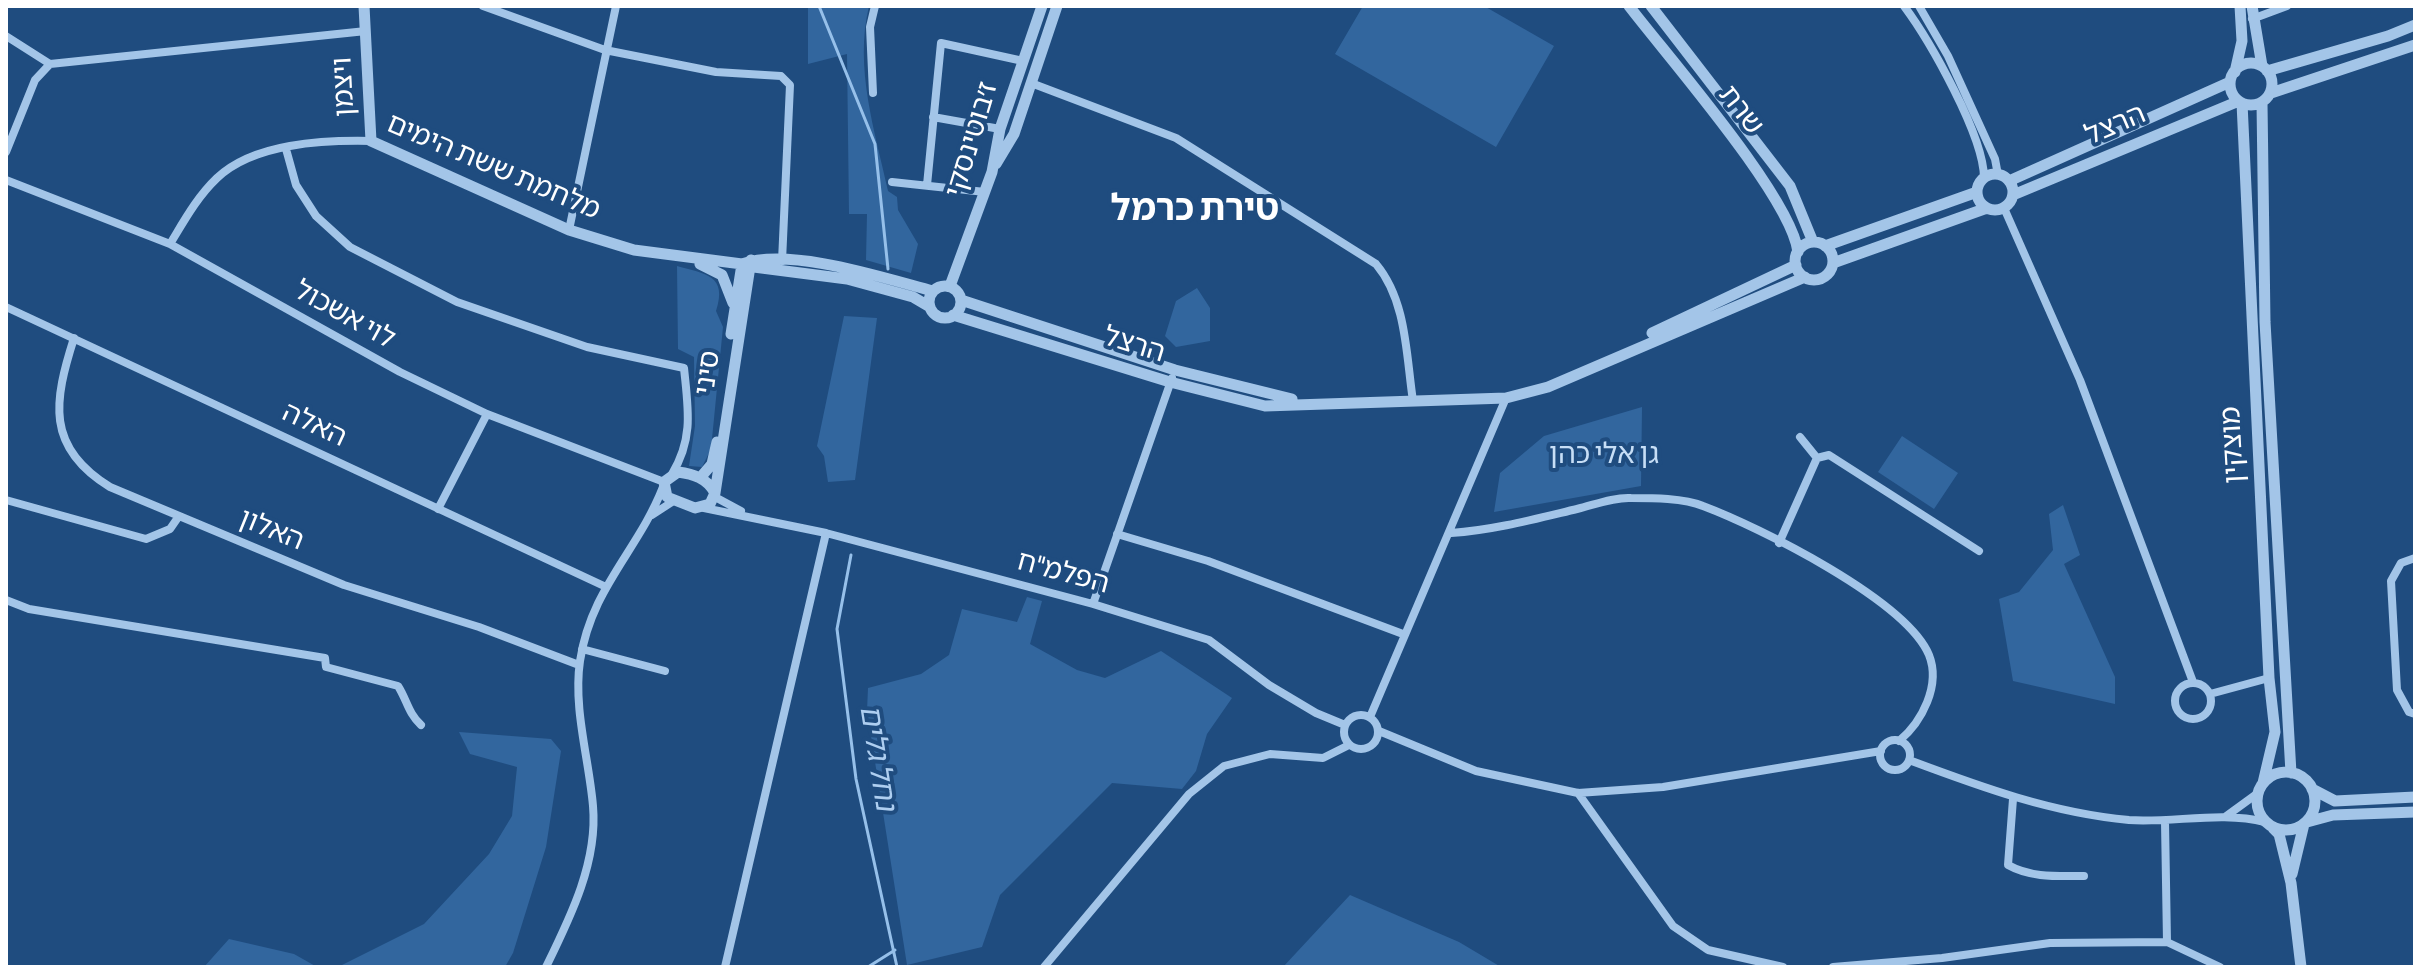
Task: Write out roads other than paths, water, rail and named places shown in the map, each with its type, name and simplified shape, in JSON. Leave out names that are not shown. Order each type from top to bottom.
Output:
[{"type":"street","name":"ויצמן","points":[[366,6],[371,141]]},
{"type":"street","points":[[483,6],[605,50],[716,72],[781,76],[790,85],[782,261]]},
{"type":"street","points":[[569,230],[616,6]]},
{"type":"street","points":[[873,93],[870,27],[875,6]]},
{"type":"street","name":"ז׳בוטינסקי","points":[[950,286],[992,172],[1000,129],[1042,6]]},
{"type":"street","points":[[992,172],[1014,134],[1057,6]]},
{"type":"street","name":"שרת","points":[[1629,6],[1774,194],[1796,240],[1797,259]]},
{"type":"street","name":"שרת","points":[[1651,6],[1790,186],[1819,244]]},
{"type":"street","points":[[1904,6],[1947,79],[1982,157],[1984,178],[1977,192],[1819,244],[1797,259],[1805,277],[1815,280],[1825,277],[1833,263],[1987,208],[2004,208]]},
{"type":"street","points":[[1919,6],[1970,103],[2013,195],[2004,208]]},
{"type":"street","points":[[2240,6],[2242,41],[2232,77],[2240,102],[2262,103],[2271,93],[2415,45]]},
{"type":"street","points":[[2252,6],[2252,19],[2264,68],[2272,80],[2271,93]]},
{"type":"street","points":[[2252,19],[2287,6]]},
{"type":"street","points":[[2232,77],[2244,64],[2264,68],[2388,36],[2415,25]]},
{"type":"street","points":[[6,36],[50,64],[366,31]]},
{"type":"street","points":[[927,185],[941,43],[1023,61]]},
{"type":"street","points":[[6,152],[35,80],[50,64]]},
{"type":"street","name":"הרצל","points":[[2003,178],[2232,77]]},
{"type":"street","points":[[1031,83],[1176,138],[1376,264],[1391,282],[1398,305],[1413,401]]},
{"type":"street","name":"הרצל","points":[[2013,195],[2240,102]]},
{"type":"street","name":"מוצקין","points":[[2240,102],[2269,678],[2275,732],[2260,788]]},
{"type":"street","name":"מוצקין","points":[[2262,103],[2265,322],[2291,773]]},
{"type":"street","points":[[933,117],[1000,129]]},
{"type":"street","name":"מלחמת ששת הימים","points":[[170,244],[190,209],[217,178],[255,155],[344,140],[371,141],[569,230],[634,250],[847,279],[913,297],[930,307]]},
{"type":"street","points":[[286,149],[296,185],[316,216],[350,247],[457,302],[587,347],[684,368],[690,425],[683,456],[667,481],[652,516],[604,586],[582,649],[579,665],[584,749],[594,809],[588,868],[546,967]]},
{"type":"street","points":[[1984,178],[2003,178]]},
{"type":"street","name":"לוי אשכול","points":[[6,180],[170,244],[400,372],[487,414],[667,481]]},
{"type":"street","points":[[892,182],[985,192]]},
{"type":"street","points":[[1977,192],[1987,208]]},
{"type":"street","points":[[2004,208],[2080,380],[2193,682]]},
{"type":"street","points":[[1819,244],[1833,263]]},
{"type":"street","points":[[688,259],[722,275],[734,309]]},
{"type":"street","name":"הרצל","points":[[1506,398],[1797,259]]},
{"type":"street","name":"מלחמת ששת הימים","points":[[748,264],[782,261],[831,265],[933,291]]},
{"type":"street","name":"סיני","points":[[700,478],[715,453],[734,309],[748,264]]},
{"type":"street","name":"סיני","points":[[715,495],[748,264]]},
{"type":"street","name":"הרצל","points":[[961,300],[1265,406],[1304,402],[1506,398],[1548,387],[1805,277]]},
{"type":"street","points":[[950,286],[961,300],[953,315],[940,317],[930,307],[933,291],[950,286]]},
{"type":"street","name":"האלה","points":[[6,307],[604,586]]},
{"type":"street","name":"הרצל","points":[[953,315],[1172,376]]},
{"type":"street","name":"האלון","points":[[74,338],[59,386],[57,407],[71,451],[94,477],[110,487],[344,585],[479,627],[579,665]]},
{"type":"street","points":[[1093,604],[1172,376]]},
{"type":"street","points":[[1370,717],[1506,398]]},
{"type":"street","points":[[438,509],[487,414]]},
{"type":"street","points":[[1800,437],[1817,458]]},
{"type":"street","points":[[1817,458],[1829,455],[1979,551]]},
{"type":"street","points":[[1779,543],[1817,458]]},
{"type":"street","points":[[652,516],[672,502],[703,508],[715,495],[700,478],[667,481]]},
{"type":"street","points":[[667,481],[672,502]]},
{"type":"street","name":"הפלמ\"ח","points":[[715,495],[748,515]]},
{"type":"street","points":[[1451,533],[1488,530],[1628,497],[1701,504],[1839,573],[1877,598],[1928,652],[1935,674],[1927,700],[1915,728],[1899,741]]},
{"type":"street","points":[[6,500],[146,539],[170,529],[179,516]]},
{"type":"street","name":"הפלמ\"ח","points":[[703,508],[826,533],[1093,604],[1209,640],[1269,685],[1316,713],[1345,725]]},
{"type":"street","points":[[725,967],[826,533]]},
{"type":"street","points":[[1117,534],[1208,561],[1403,634]]},
{"type":"street","points":[[2415,558],[2401,563],[2391,581],[2397,690],[2409,712],[2415,714]]},
{"type":"street","points":[[6,600],[29,609],[325,658],[326,667],[398,686],[406,698],[410,715],[421,725]]},
{"type":"street","points":[[582,649],[665,671]]},
{"type":"street","points":[[2210,694],[2269,678]]},
{"type":"street","points":[[2193,682],[2204,685],[2210,694],[2208,712],[2198,718],[2186,717],[2177,709],[2175,697],[2182,686],[2193,682]]},
{"type":"street","points":[[1370,717],[1353,717],[1345,725],[1344,736],[1349,745],[1356,749],[1368,748],[1379,731]]},
{"type":"street","points":[[1370,717],[1379,731],[1476,771],[1578,793],[1663,787],[1881,751],[1890,741],[1899,741],[1907,746],[1909,760],[1903,768],[1893,770],[1885,766],[1881,751]]},
{"type":"street","points":[[1044,967],[1189,794],[1224,766],[1270,754],[1323,758],[1349,745]]},
{"type":"street","points":[[1909,760],[2013,799],[2086,814],[2165,822],[2224,818],[2268,824],[2282,831],[2333,815],[2415,812]]},
{"type":"street","points":[[2224,818],[2276,774],[2291,773],[2307,781],[2312,789],[2314,805],[2295,852],[2291,883]]},
{"type":"street","points":[[2260,788],[2257,808],[2279,834],[2291,883],[2301,967]]},
{"type":"street","points":[[2312,789],[2335,801],[2415,797]]},
{"type":"street","points":[[1578,793],[1673,926],[1708,950],[1783,967]]},
{"type":"street","points":[[2013,799],[2008,865],[2030,874],[2084,876]]},
{"type":"street","points":[[2165,822],[2167,942]]},
{"type":"street","points":[[1833,967],[1942,958],[2050,943],[2167,942],[2220,967]]},
{"type":"waterway","name":"נחל גלים","points":[[819,6],[875,144],[888,269]]},
{"type":"waterway","name":"נחל גלים","points":[[851,555],[837,629],[856,779],[897,967]]},
{"type":"waterway","points":[[868,967],[895,950]]},
{"type":"district","name":"טירת כרמל","points":[[1195,211]]},
{"type":"park label","name":"גן אלי כהן","points":[[1604,456]]}]
